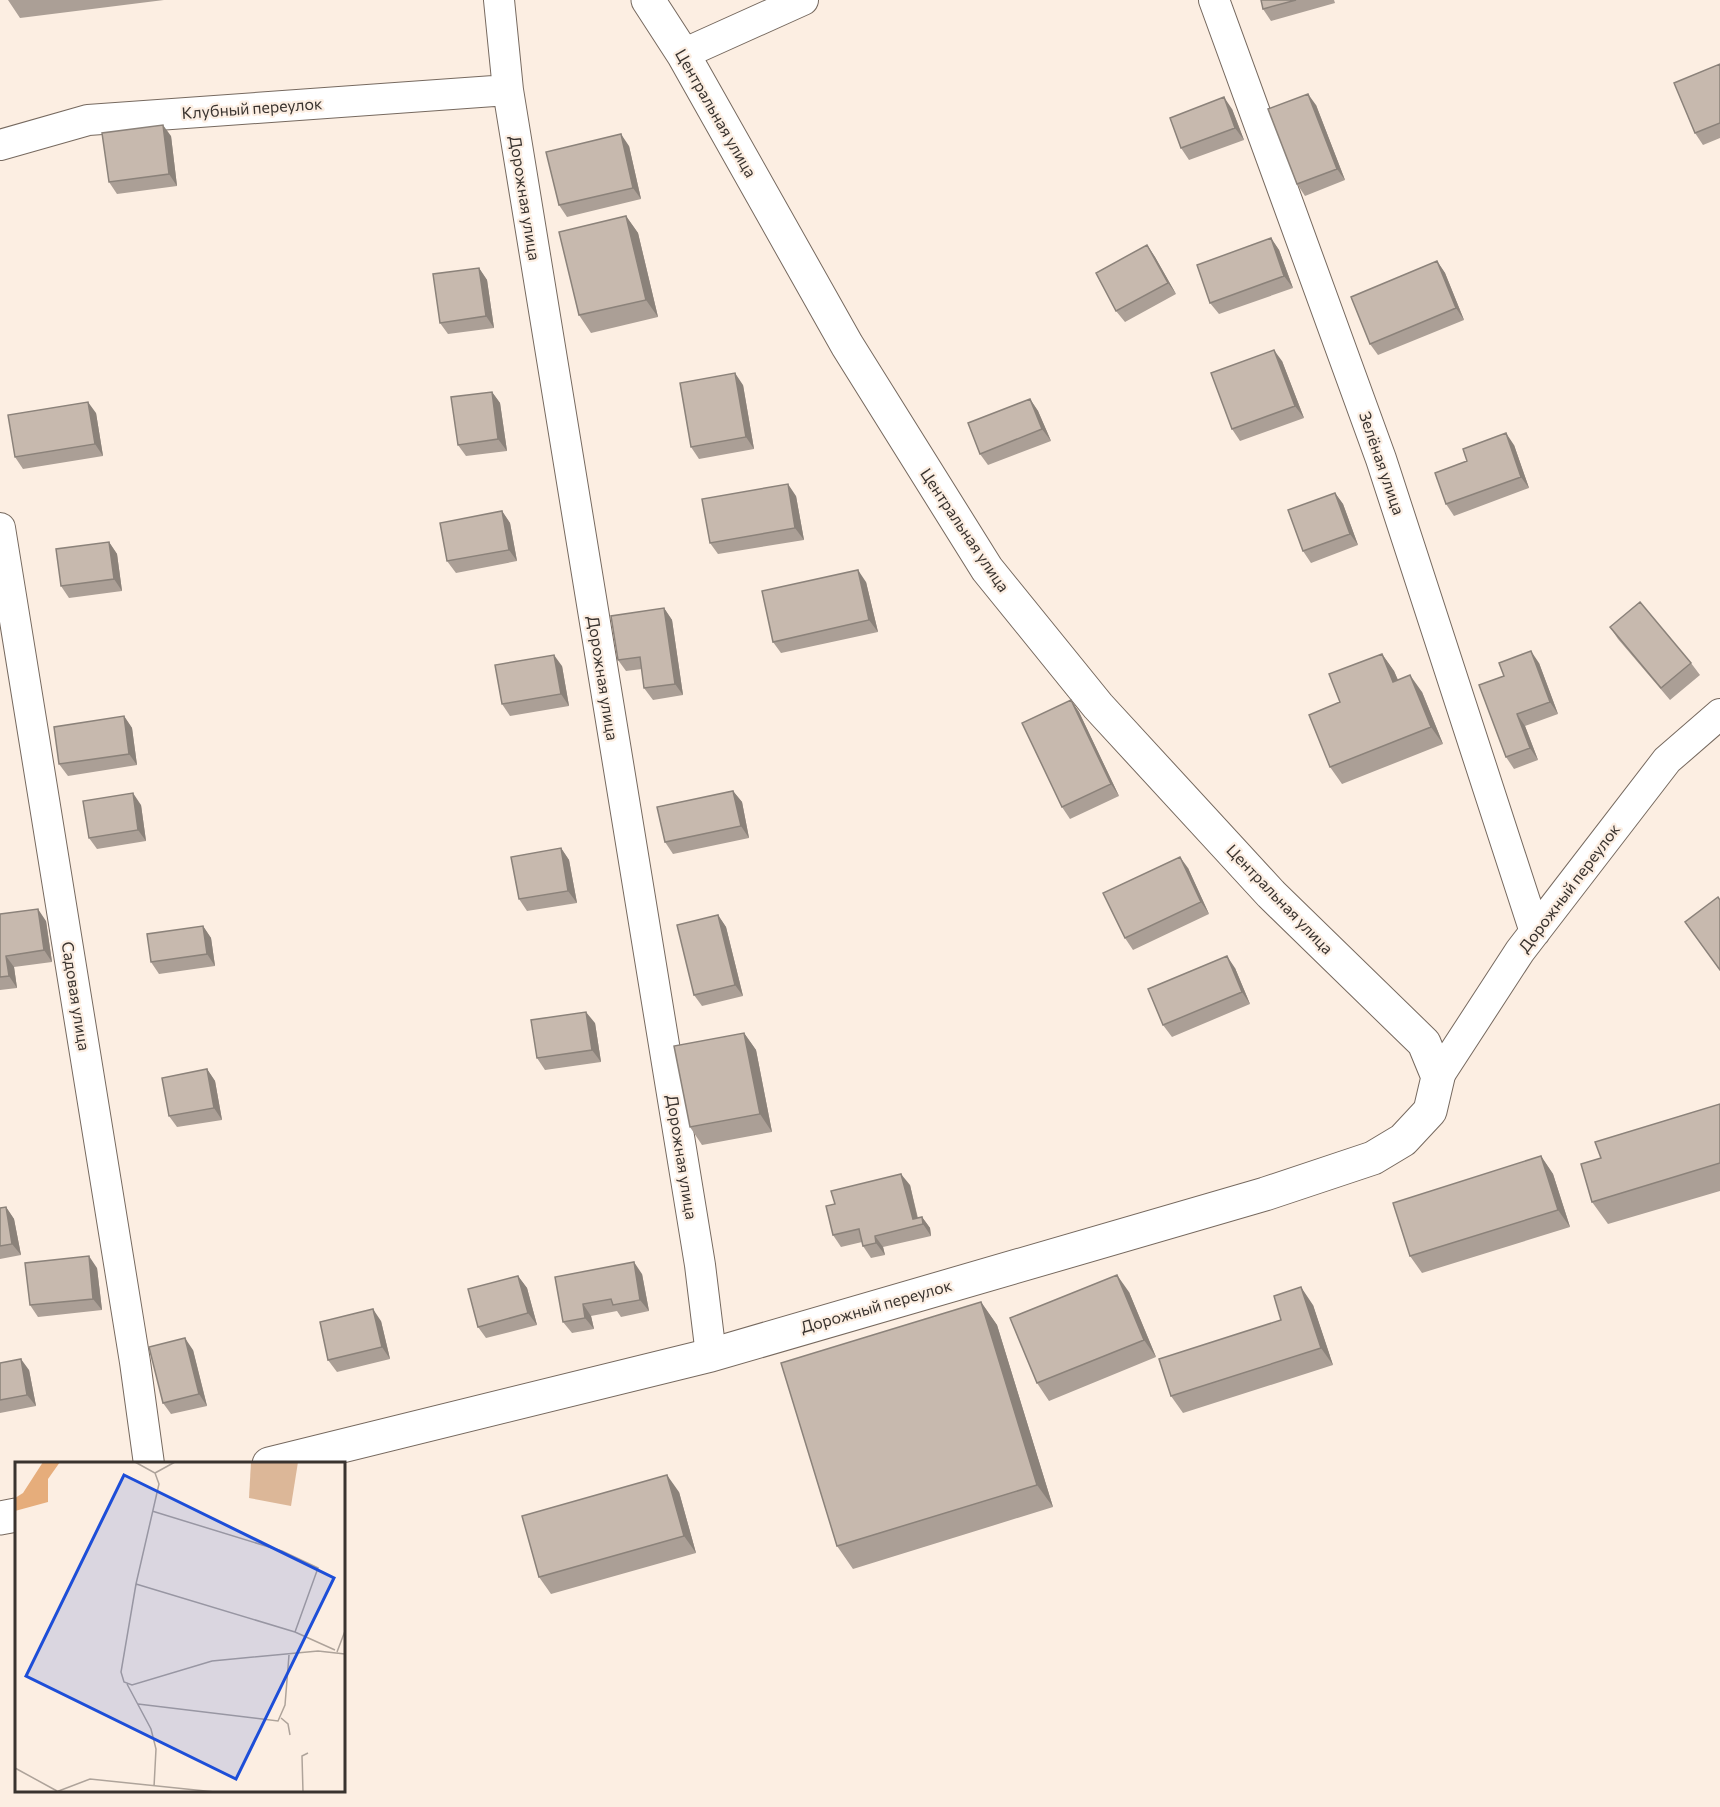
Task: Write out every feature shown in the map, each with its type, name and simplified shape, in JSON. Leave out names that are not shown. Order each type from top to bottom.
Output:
[{"type":"street","name":"Дорожная улица","points":[[499,0],[508,90],[700,1265],[711,1354]]},
{"type":"street","name":"Центральная улица","points":[[648,0],[683,54],[847,345],[987,569],[1098,706],[1271,894],[1424,1043],[1438,1077]]},
{"type":"street","points":[[683,54],[803,0]]},
{"type":"street","name":"Зелёная улица","points":[[1214,0],[1381,459],[1535,932]]},
{"type":"street","name":"Клубный переулок","points":[[0,145],[88,120],[508,90]]},
{"type":"street","name":"Садовая улица","points":[[0,528],[132,1339],[149,1462]]},
{"type":"street","name":"Дорожный переулок","points":[[277,1462],[711,1354],[1264,1194],[1373,1158],[1403,1140],[1430,1111],[1438,1077],[1520,951],[1667,760],[1720,714]]},
{"type":"street","points":[[0,1518],[15,1515]]},
{"type":"building","points":[[1261,0],[1296,0],[1263,9]]},
{"type":"building","points":[[1720,64],[1720,123],[1695,133],[1674,83]]},
{"type":"building","points":[[1308,94],[1337,169],[1297,184],[1268,109]]},
{"type":"building","points":[[1224,97],[1235,128],[1181,148],[1170,118]]},
{"type":"building","points":[[163,125],[169,174],[109,182],[102,133]]},
{"type":"building","points":[[621,134],[633,188],[559,205],[546,152]]},
{"type":"building","points":[[626,216],[646,300],[579,315],[559,232]]},
{"type":"building","points":[[1271,238],[1284,276],[1210,303],[1197,265]]},
{"type":"building","points":[[1147,245],[1168,283],[1116,311],[1096,273]]},
{"type":"building","points":[[1437,261],[1456,308],[1370,344],[1351,297]]},
{"type":"building","points":[[479,268],[486,316],[440,323],[433,274]]},
{"type":"building","points":[[1274,350],[1295,406],[1232,429],[1211,373]]},
{"type":"building","points":[[735,373],[746,437],[691,447],[680,383]]},
{"type":"building","points":[[492,392],[498,439],[458,445],[451,397]]},
{"type":"building","points":[[1030,399],[1042,429],[980,454],[968,423]]},
{"type":"building","points":[[88,402],[95,444],[15,457],[8,415]]},
{"type":"building","points":[[1506,433],[1521,477],[1446,504],[1435,473],[1467,461],[1463,449]]},
{"type":"building","points":[[788,484],[795,528],[710,543],[702,499]]},
{"type":"building","points":[[1335,493],[1350,534],[1303,551],[1288,510]]},
{"type":"building","points":[[502,511],[509,550],[447,561],[440,523]]},
{"type":"building","points":[[109,542],[114,579],[61,586],[56,549]]},
{"type":"building","points":[[858,570],[869,620],[773,642],[762,591]]},
{"type":"building","points":[[1640,602],[1691,663],[1661,688],[1610,627]]},
{"type":"building","points":[[664,608],[675,684],[644,688],[640,657],[618,660],[611,616]]},
{"type":"building","points":[[1531,651],[1550,702],[1517,714],[1530,748],[1506,757],[1479,685],[1504,676],[1499,663]]},
{"type":"building","points":[[1382,654],[1393,682],[1410,675],[1431,727],[1330,767],[1309,715],[1340,702],[1329,674]]},
{"type":"building","points":[[554,655],[561,694],[502,704],[495,665]]},
{"type":"building","points":[[1071,700],[1111,784],[1062,807],[1022,723]]},
{"type":"building","points":[[124,716],[129,754],[59,764],[54,727]]},
{"type":"building","points":[[733,791],[741,826],[665,842],[657,807]]},
{"type":"building","points":[[133,793],[138,830],[89,838],[83,801]]},
{"type":"building","points":[[561,848],[568,891],[519,899],[511,857]]},
{"type":"building","points":[[1180,857],[1201,902],[1125,938],[1103,893]]},
{"type":"building","points":[[1718,897],[1720,900],[1720,970],[1685,922]]},
{"type":"building","points":[[38,909],[44,950],[6,956],[9,976],[0,977],[0,914]]},
{"type":"building","points":[[718,915],[735,985],[694,995],[677,925]]},
{"type":"building","points":[[203,926],[207,954],[151,962],[147,934]]},
{"type":"building","points":[[1227,956],[1242,992],[1163,1025],[1148,989]]},
{"type":"building","points":[[586,1012],[592,1050],[537,1058],[531,1020]]},
{"type":"building","points":[[744,1033],[760,1114],[690,1127],[674,1046]]},
{"type":"building","points":[[207,1069],[214,1108],[169,1116],[162,1078]]},
{"type":"building","points":[[1720,1104],[1720,1163],[1592,1202],[1581,1164],[1601,1158],[1595,1142]]},
{"type":"building","points":[[1541,1156],[1558,1210],[1410,1256],[1393,1203]]},
{"type":"building","points":[[901,1174],[913,1219],[922,1217],[923,1224],[875,1236],[876,1243],[863,1246],[859,1229],[833,1235],[826,1206],[835,1204],[831,1191]]},
{"type":"building","points":[[6,1207],[12,1244],[0,1246],[0,1208]]},
{"type":"building","points":[[89,1256],[93,1299],[30,1305],[25,1263]]},
{"type":"building","points":[[634,1262],[640,1300],[613,1305],[611,1299],[583,1304],[585,1318],[563,1322],[555,1277]]},
{"type":"building","points":[[1117,1275],[1144,1340],[1037,1383],[1010,1318]]},
{"type":"building","points":[[518,1276],[528,1313],[478,1327],[468,1289]]},
{"type":"building","points":[[1301,1287],[1321,1348],[1171,1396],[1159,1359],[1281,1320],[1274,1296]]},
{"type":"building","points":[[981,1302],[1037,1485],[837,1546],[781,1363]]},
{"type":"building","points":[[373,1309],[382,1347],[328,1360],[320,1322]]},
{"type":"building","points":[[185,1338],[199,1394],[163,1403],[149,1347]]},
{"type":"building","points":[[21,1359],[27,1395],[0,1400],[0,1363]]},
{"type":"building","points":[[667,1475],[684,1536],[539,1577],[522,1516]]}]
